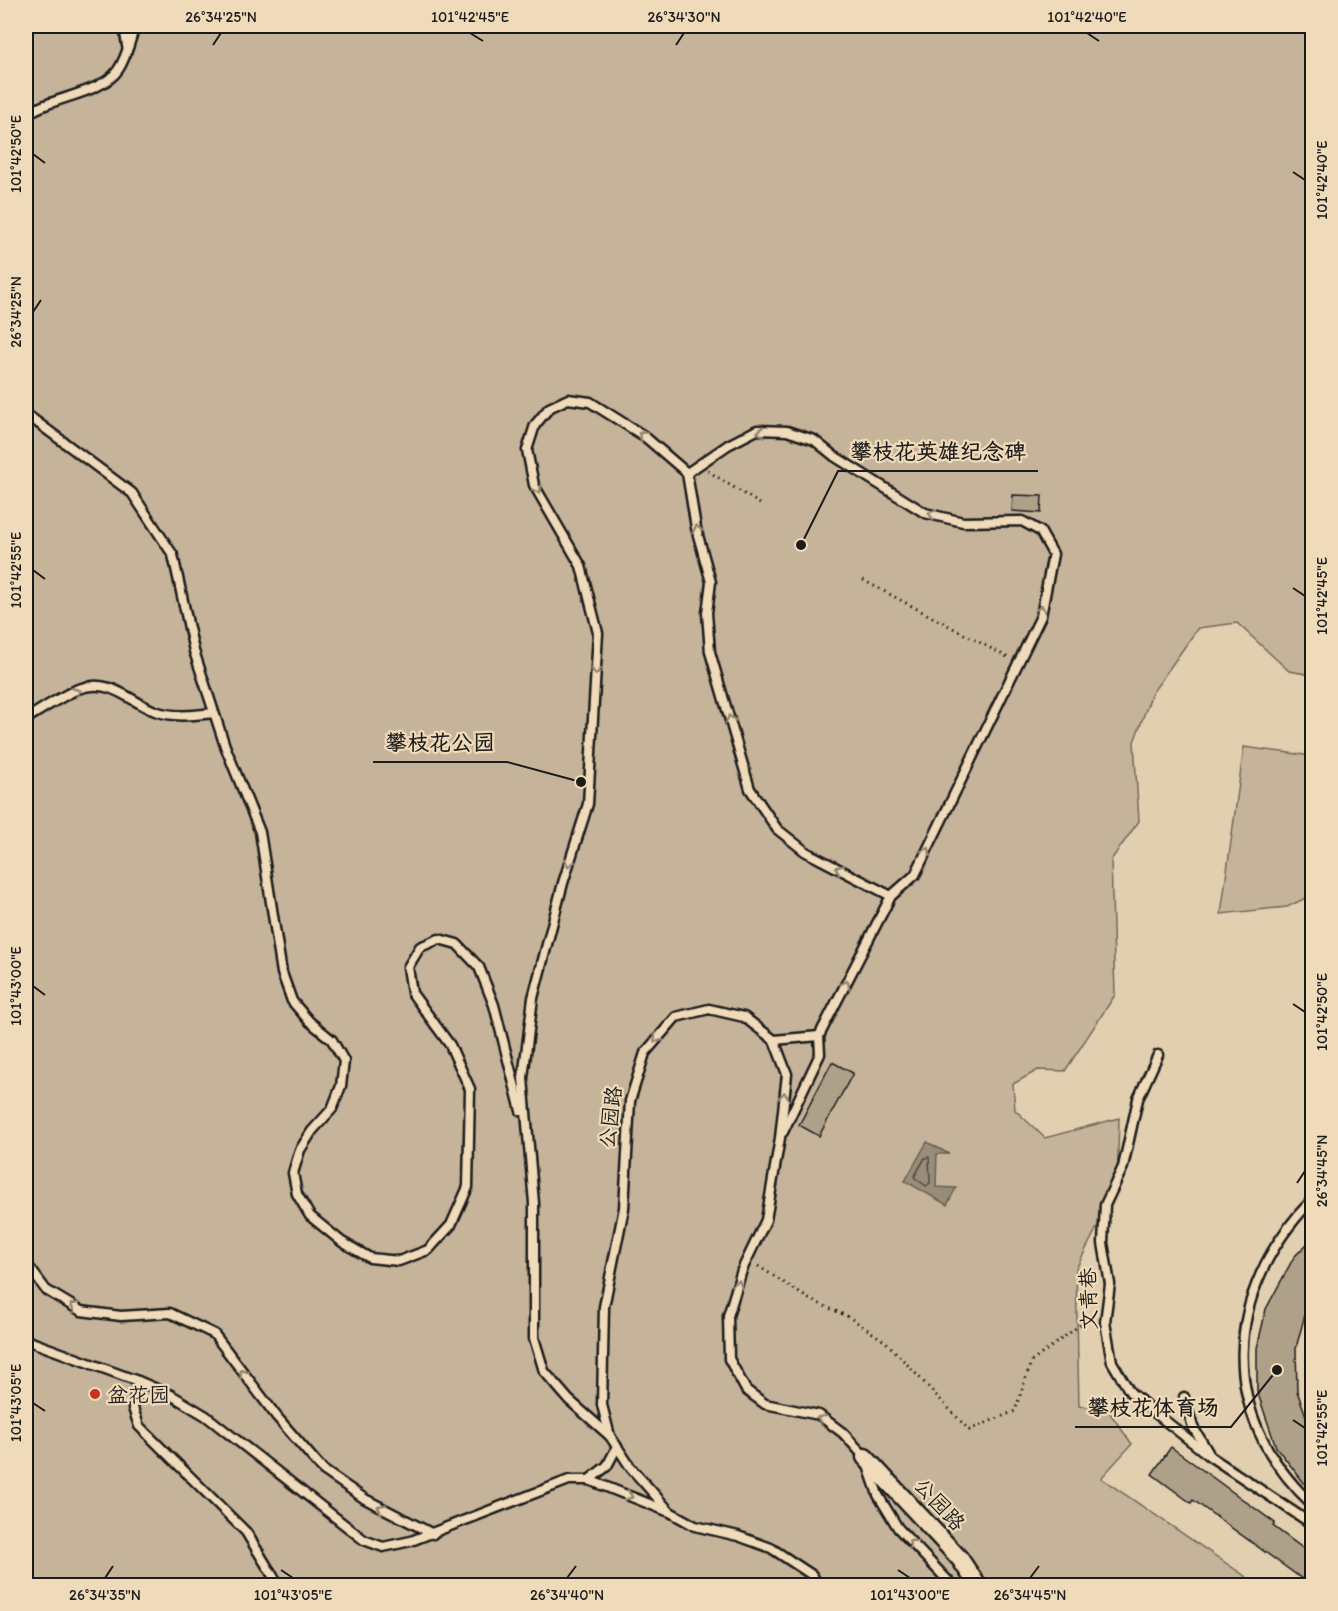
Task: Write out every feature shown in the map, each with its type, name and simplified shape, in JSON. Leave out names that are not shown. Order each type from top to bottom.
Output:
[{"type":"street","name":"公园路","points":[[865,1457],[960,1559],[978,1586]]},
{"type":"lane","points":[[124,26],[127,50]]},
{"type":"lane","points":[[26,115],[40,105],[98,86],[118,72],[135,26]]},
{"type":"lane","points":[[610,1436],[569,1400],[544,1371],[534,1338],[534,1203],[523,1078],[533,998],[563,883],[588,804],[598,633],[581,566],[534,485],[527,450],[535,424],[549,408],[568,399],[590,402],[644,436],[687,473],[696,528],[711,582],[707,613],[710,652],[750,789],[777,829],[806,852],[891,896]]},
{"type":"lane","points":[[26,414],[132,493],[173,555],[194,651],[214,714],[260,832],[282,973],[292,1001],[309,1021],[332,1040],[344,1061],[341,1086],[332,1109],[312,1131],[300,1150],[293,1173],[297,1194],[310,1216],[342,1242],[370,1258],[399,1261],[428,1250],[452,1224],[468,1186],[470,1089],[450,1046],[412,993],[408,967],[420,947],[439,939],[457,944],[479,967],[494,1005],[528,1137]]},
{"type":"lane","points":[[687,473],[728,445],[757,430],[787,431],[814,440],[834,456],[925,513],[963,522],[1023,521],[1040,531],[1053,554],[1041,616],[915,874],[891,896],[819,1036],[820,1054],[780,1138]]},
{"type":"lane","points":[[26,719],[79,689],[100,686],[125,693],[154,711],[174,716],[214,714]]},
{"type":"lane","name":"公园路","points":[[819,1586],[812,1575],[771,1548],[738,1536],[695,1526],[670,1512],[610,1436],[602,1405],[604,1306],[624,1208],[630,1101],[645,1053],[676,1017],[709,1009],[744,1017],[774,1040],[787,1074],[780,1138],[765,1220],[747,1259],[728,1316],[729,1359],[746,1390],[765,1404],[819,1415],[843,1433],[865,1457],[878,1495],[898,1528],[953,1586]]},
{"type":"lane","points":[[774,1040],[819,1036]]},
{"type":"lane","name":"文青巷","points":[[1158,1055],[1138,1099],[1123,1167],[1105,1205],[1102,1243],[1110,1284],[1105,1322],[1112,1362],[1130,1392],[1211,1457],[1312,1524]]},
{"type":"lane","points":[[1312,1200],[1295,1218],[1268,1257],[1252,1296],[1243,1344],[1245,1393],[1261,1441],[1294,1487],[1312,1504]]},
{"type":"lane","points":[[26,1263],[46,1290],[81,1311],[121,1316],[170,1313],[214,1334],[277,1417],[323,1470],[365,1499],[433,1534]]},
{"type":"lane","points":[[26,1340],[171,1395],[206,1416],[364,1540],[382,1547],[433,1534],[569,1480],[589,1480],[670,1512]]},
{"type":"lane","points":[[138,1381],[133,1408],[139,1426],[246,1532],[279,1586]]},
{"type":"lane","points":[[1184,1397],[1193,1427],[1211,1457]]},
{"type":"lane","points":[[589,1480],[607,1466],[617,1447]]},
{"type":"path","points":[[700,466],[760,504]]},
{"type":"path","points":[[863,580],[1017,662]]},
{"type":"path","points":[[747,1259],[809,1299],[849,1317],[886,1342],[969,1430],[1015,1411],[1031,1362],[1057,1340],[1107,1306]]},
{"type":"shaded area","points":[[26,26],[1312,26],[1312,675],[1289,671],[1237,623],[1198,628],[1152,693],[1134,742],[1139,821],[1111,860],[1115,995],[1065,1071],[1038,1070],[1013,1084],[1015,1110],[1045,1138],[1119,1118],[1117,1188],[1076,1269],[1079,1406],[1107,1409],[1132,1444],[1101,1478],[1258,1585],[26,1586]]},
{"type":"shaded area","points":[[1244,747],[1312,756],[1312,895],[1287,907],[1221,914]]},
{"type":"water","points":[[927,1142],[949,1154],[937,1154],[936,1187],[956,1188],[947,1205],[905,1181]]},
{"type":"building","points":[[1013,495],[1042,496],[1041,513],[1012,511]]},
{"type":"building","points":[[832,1062],[853,1073],[819,1136],[799,1125]]},
{"type":"building","points":[[1312,1239],[1312,1300],[1307,1307],[1296,1348],[1297,1391],[1312,1432],[1312,1493],[1276,1447],[1257,1391],[1257,1348],[1266,1309],[1294,1257]]},
{"type":"building","points":[[1171,1447],[1275,1523],[1273,1526],[1312,1555],[1312,1586],[1193,1500],[1191,1503],[1152,1474]]},
{"type":"place","name":"攀枝花英雄纪念碑","points":[[801,545]]},
{"type":"place","name":"攀枝花公园","points":[[581,782]]},
{"type":"place","name":"攀枝花体育场","points":[[1277,1370]]},
{"type":"place","name":"盆花园","points":[[95,1394]]}]
